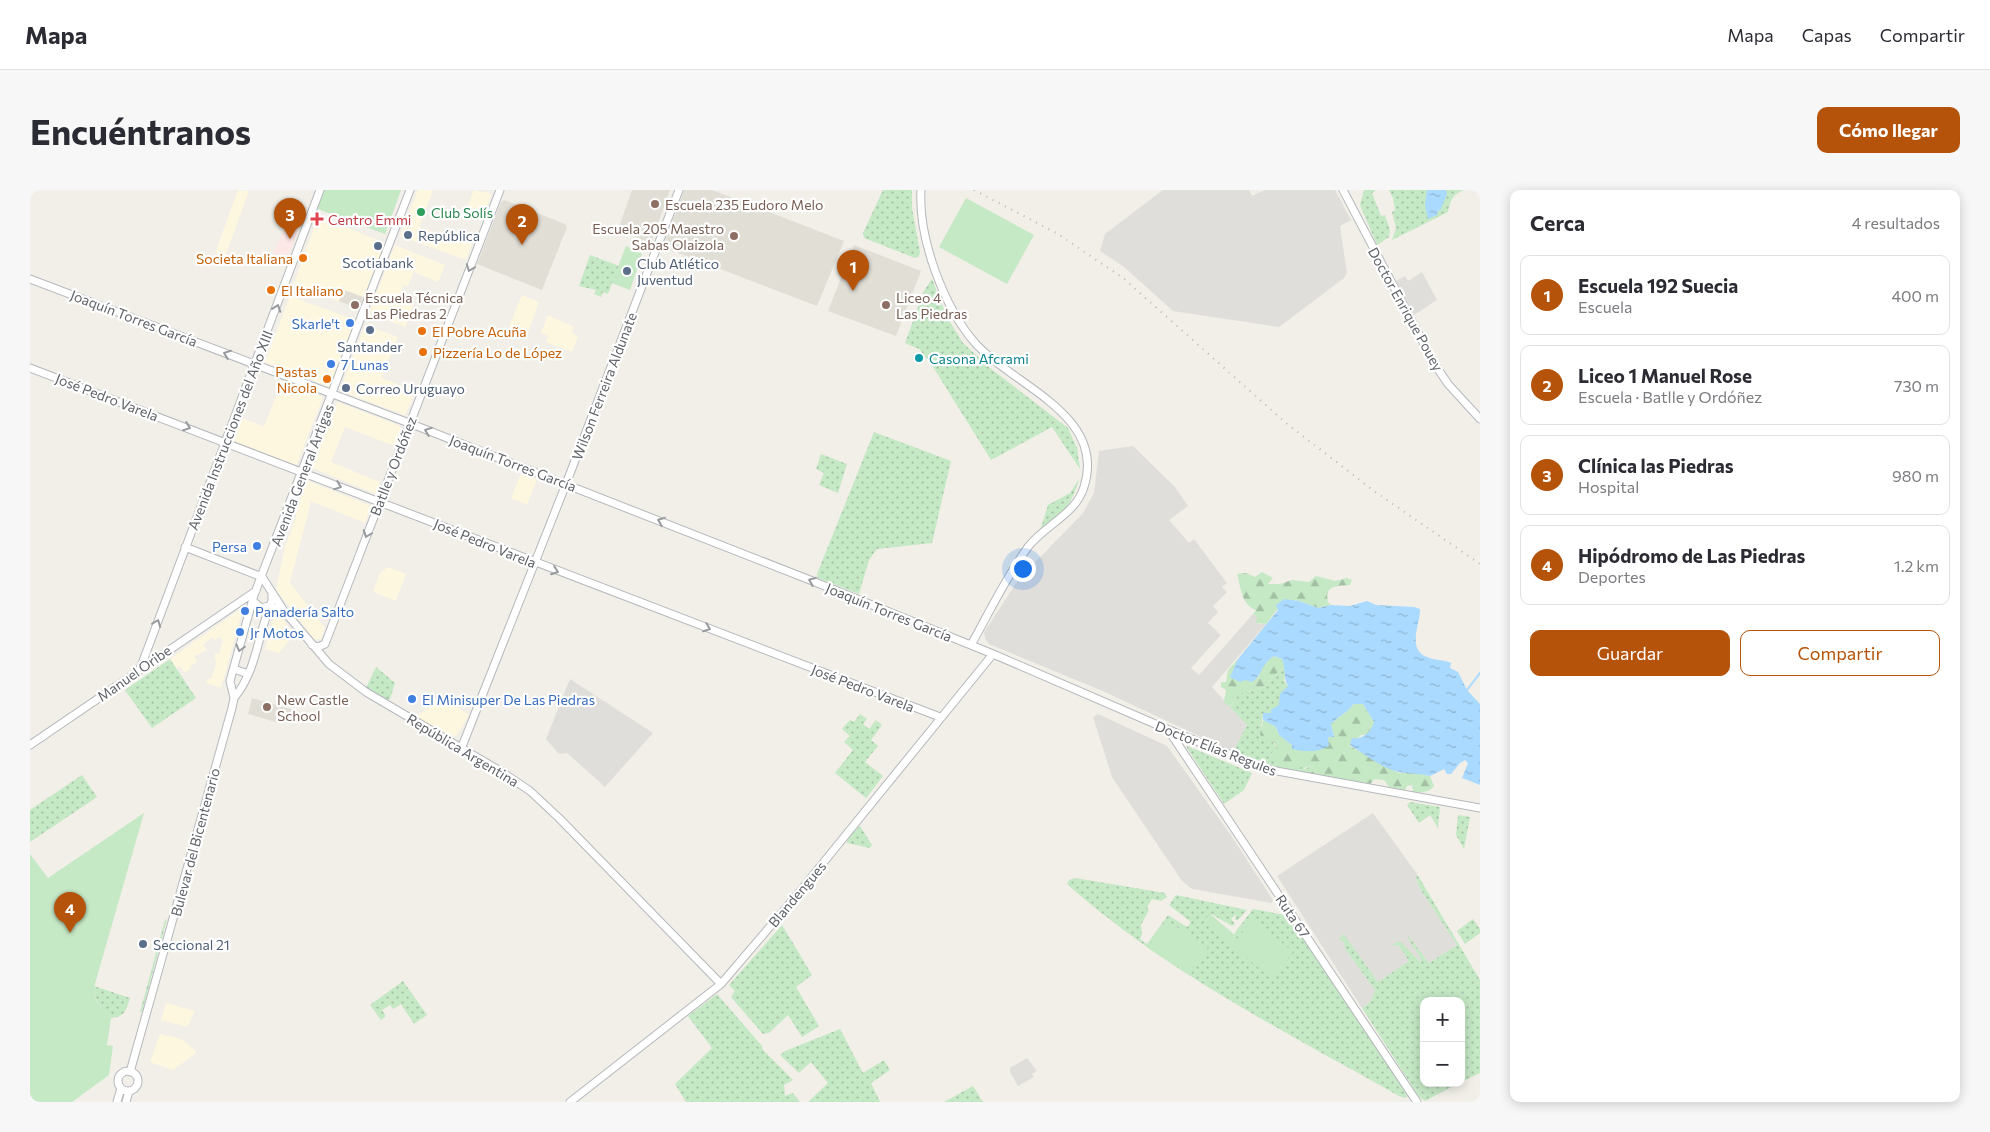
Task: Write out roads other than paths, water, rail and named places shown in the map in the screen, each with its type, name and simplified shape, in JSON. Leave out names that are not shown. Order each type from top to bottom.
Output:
[{"type":"street","name":"Avenida Instrucciones del Año XIII","points":[[140,669],[256,365],[320,190]]},
{"type":"street","name":"Avenida General Artigas","points":[[256,591],[410,190]]},
{"type":"street","name":"Batlle y Ordóñez","points":[[324,658],[325,644],[500,190]]},
{"type":"street","name":"Wilson Ferreira Aldunate","points":[[461,749],[566,484],[679,190]]},
{"type":"street","points":[[921,190],[922,217],[928,248],[959,322],[983,351],[1066,416],[1079,432],[1088,458],[1087,476],[1081,496],[1065,515],[1029,546],[971,645]]},
{"type":"street","name":"Doctor Enrique Pouey","points":[[1343,190],[1430,356],[1448,384],[1480,419]]},
{"type":"street","name":"Joaquín Torres García","points":[[30,279],[566,484],[993,654]]},
{"type":"street","name":"José Pedro Varela","points":[[30,368],[226,442],[534,563],[940,717]]},
{"type":"street","points":[[185,548],[262,577]]},
{"type":"street","name":"República Argentina","points":[[262,577],[284,611],[324,658],[366,692],[502,772],[544,804],[721,984]]},
{"type":"street","points":[[239,602],[264,588],[270,591]]},
{"type":"street","name":"Bulevar del Bicentenario","points":[[234,698],[230,680],[256,591]]},
{"type":"street","name":"Bulevar del Bicentenario","points":[[130,1072],[234,698],[244,686],[273,597],[270,591]]},
{"type":"street","points":[[239,602],[253,601],[258,606],[269,606],[284,611]]},
{"type":"street","name":"Manuel Oribe","points":[[30,745],[239,602]]},
{"type":"street","points":[[312,645],[318,647],[325,644]]},
{"type":"street","name":"Blandengues","points":[[570,1102],[721,984],[797,895],[993,654]]},
{"type":"street","name":"Doctor Elías Regules","points":[[993,654],[1169,730],[1279,773],[1480,808]]},
{"type":"street","points":[[234,669],[248,674]]},
{"type":"street","name":"Ruta 67","points":[[1169,730],[1417,1102]]},
{"type":"street","points":[[117,1102],[121,1088],[118,1082],[120,1076],[130,1072],[135,1075],[137,1081],[136,1086],[129,1091],[126,1102]]},
{"type":"street","points":[[121,1088],[129,1091]]},
{"type":"water","points":[[1427,190],[1446,190],[1447,194],[1437,215],[1428,219],[1425,205]]},
{"type":"water","points":[[1284,599],[1299,601],[1318,608],[1331,605],[1350,606],[1367,601],[1376,605],[1420,609],[1416,635],[1417,648],[1427,657],[1451,663],[1450,668],[1458,672],[1467,690],[1480,704],[1480,785],[1462,778],[1468,763],[1465,760],[1451,774],[1447,774],[1444,769],[1430,776],[1402,773],[1380,764],[1350,745],[1352,738],[1360,738],[1366,734],[1374,722],[1363,704],[1354,704],[1331,724],[1334,737],[1328,737],[1329,746],[1311,751],[1292,749],[1292,745],[1279,735],[1276,727],[1263,720],[1263,713],[1271,713],[1271,710],[1279,705],[1280,694],[1288,686],[1282,659],[1274,656],[1269,659],[1252,682],[1245,680],[1240,682],[1230,677],[1238,659],[1278,610],[1276,605]]},
{"type":"waterway","points":[[1467,690],[1480,673]]},
{"type":"railway","points":[[974,190],[1058,234],[1123,278],[1286,423],[1374,491],[1480,564]]},
{"type":"place","name":"Escuela 235 Eudoro Melo","points":[[655,204]]},
{"type":"place","name":"Club Solís","points":[[421,212]]},
{"type":"place","name":"Centro Emmi","points":[[317,219]]},
{"type":"place","name":"República","points":[[408,235]]},
{"type":"place","name":"Escuela 205 Maestro Sabas Olaizola","points":[[734,236]]},
{"type":"place","name":"Clínica las Piedras","points":[[290,239]]},
{"type":"place","name":"Liceo 1 Manuel Rose","points":[[522,245]]},
{"type":"place","name":"Scotiabank","points":[[378,246]]},
{"type":"place","name":"Societa Italiana","points":[[303,258]]},
{"type":"place","name":"Club Atlético Juventud","points":[[627,271]]},
{"type":"place","name":"El Italiano","points":[[271,290]]},
{"type":"place","name":"Escuela 192 Suecia","points":[[853,291]]},
{"type":"place","name":"Escuela Técnica Las Piedras 2","points":[[355,305]]},
{"type":"place","name":"Liceo 4 Las Piedras","points":[[886,305]]},
{"type":"place","name":"Skarle't","points":[[350,323]]},
{"type":"place","name":"Santander","points":[[370,330]]},
{"type":"place","name":"El Pobre Acuña","points":[[422,331]]},
{"type":"place","name":"Pizzería Lo de López","points":[[423,352]]},
{"type":"place","name":"Casona Afcrami","points":[[919,358]]},
{"type":"place","name":"7 Lunas","points":[[331,364]]},
{"type":"place","name":"Pastas Nicola","points":[[327,379]]},
{"type":"place","name":"Correo Uruguayo","points":[[346,388]]},
{"type":"place","name":"Persa","points":[[257,546]]},
{"type":"place","name":"Panadería Salto","points":[[245,611]]},
{"type":"place","name":"Jr Motos","points":[[240,632]]},
{"type":"place","name":"El Minisuper De Las Piedras","points":[[412,699]]},
{"type":"place","name":"New Castle School","points":[[267,707]]},
{"type":"place","name":"Hipódromo de Las Piedras","points":[[70,933]]},
{"type":"place","name":"Seccional 21","points":[[143,944]]}]
